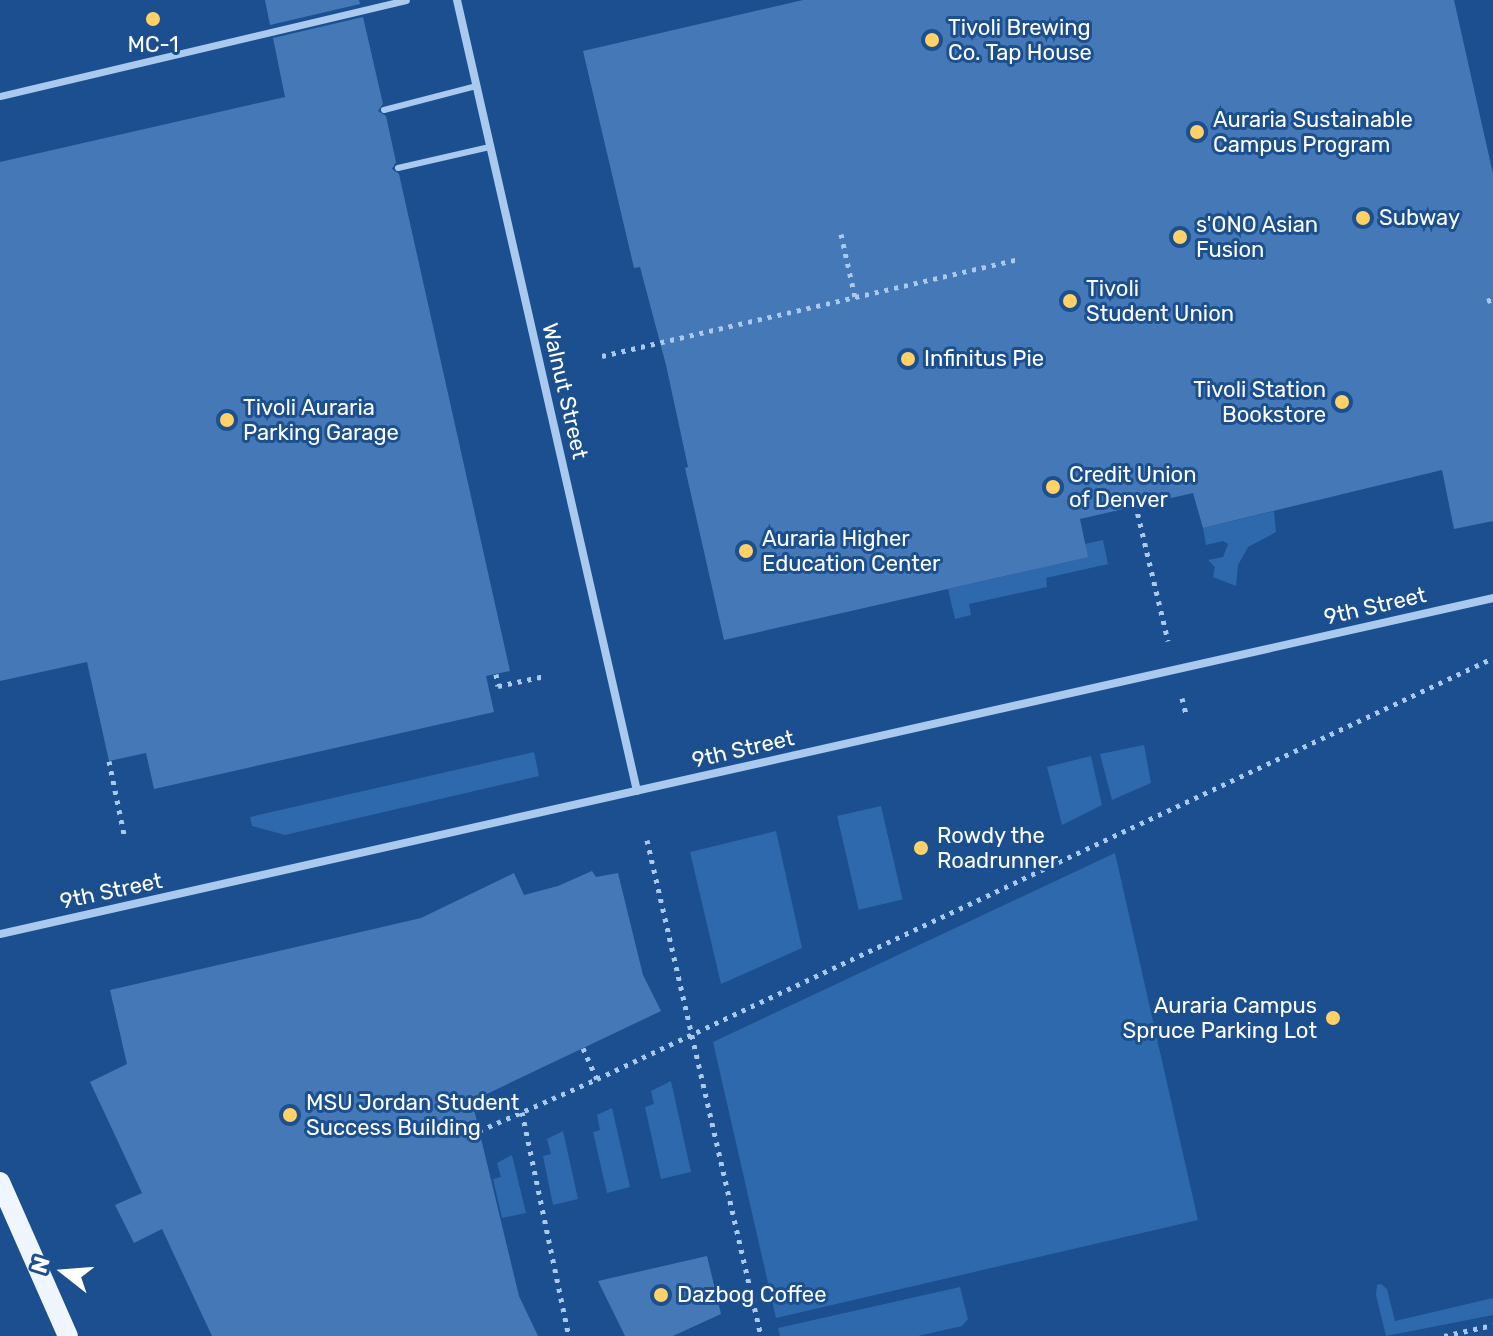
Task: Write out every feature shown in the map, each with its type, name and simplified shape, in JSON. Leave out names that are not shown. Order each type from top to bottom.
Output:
[{"type":"main road","points":[[0,1182],[68,1336]]},
{"type":"street","points":[[0,96],[406,0]]},
{"type":"street","name":"Walnut Street","points":[[457,0],[637,791]]},
{"type":"street","name":"9th Street","points":[[0,934],[1493,598]]},
{"type":"lane","points":[[384,110],[476,86]]},
{"type":"lane","points":[[398,168],[490,147]]},
{"type":"path","points":[[841,234],[855,297]]},
{"type":"path","points":[[602,356],[1019,259]]},
{"type":"path","points":[[1133,494],[1158,599]]},
{"type":"path","points":[[479,1131],[692,1035],[1493,658]]},
{"type":"path","points":[[496,674],[498,686],[545,676]]},
{"type":"path","points":[[109,761],[124,834]]},
{"type":"path","points":[[647,840],[761,1336]]},
{"type":"path","points":[[583,1048],[597,1079]]},
{"type":"path","points":[[522,1112],[569,1336]]},
{"type":"path","points":[[1444,1336],[1493,1325]]},
{"type":"shaded area","points":[[1274,511],[1276,532],[1248,547],[1238,565],[1236,586],[1213,577],[1215,567],[1208,560],[1223,557],[1228,544],[1223,541],[1206,545],[1203,528]]},
{"type":"shaded area","points":[[1103,540],[1108,564],[1046,578],[1047,587],[969,604],[971,615],[955,619],[948,589],[1035,569],[1085,544]]},
{"type":"shaded area","points":[[1144,745],[1151,783],[1112,800],[1100,754]]},
{"type":"shaded area","points":[[534,752],[539,776],[285,835],[252,826],[250,817]]},
{"type":"shaded area","points":[[1091,756],[1102,805],[1062,825],[1047,767]]},
{"type":"shaded area","points":[[881,806],[903,900],[859,910],[837,816]]},
{"type":"shaded area","points":[[776,831],[802,948],[721,984],[690,852]]},
{"type":"shaded area","points":[[1115,853],[1198,1220],[776,1318],[713,1042]]},
{"type":"shaded area","points":[[671,1081],[691,1172],[661,1179],[645,1107],[654,1104],[651,1091]]},
{"type":"shaded area","points":[[612,1108],[630,1187],[607,1193],[593,1132],[600,1130],[597,1115]]},
{"type":"shaded area","points":[[563,1131],[578,1199],[553,1205],[543,1156],[551,1154],[547,1139]]},
{"type":"shaded area","points":[[512,1155],[526,1213],[502,1218],[493,1179],[501,1177],[497,1163]]},
{"type":"shaded area","points":[[1381,1284],[1387,1289],[1395,1321],[1493,1298],[1493,1315],[1386,1336],[1376,1295],[1377,1285]]},
{"type":"shaded area","points":[[960,1287],[968,1319],[962,1326],[918,1336],[780,1336],[778,1328]]},
{"type":"building","points":[[265,0],[359,0],[360,4],[270,25]]},
{"type":"building","name":"Tivoli Student Union","points":[[803,0],[1454,0],[1493,174],[1493,521],[1454,529],[1442,470],[1203,528],[1193,493],[1080,519],[1088,557],[724,640],[685,468],[688,467],[666,365],[640,267],[634,268],[583,51]]},
{"type":"building","name":"Tivoli Auraria Parking Garage","points":[[363,17],[383,104],[378,111],[386,116],[396,162],[392,169],[399,174],[510,671],[486,676],[494,712],[154,789],[146,753],[109,761],[87,662],[0,681],[0,162],[285,97],[273,38]]},
{"type":"building","name":"MSU Jordan Student Success Building","points":[[592,871],[596,877],[618,873],[643,975],[661,1011],[472,1101],[519,1296],[538,1336],[212,1336],[162,1229],[134,1243],[115,1205],[142,1193],[90,1082],[127,1064],[110,990],[421,918],[514,873],[524,895],[558,886]]},
{"type":"building","name":"Dazbog Coffee","points":[[707,1256],[721,1314],[673,1336],[625,1336],[598,1281]]},
{"type":"place","name":"MC-1","points":[[153,19]]},
{"type":"place","name":"Tivoli Brewing Co. Tap House","points":[[932,40]]},
{"type":"place","name":"Auraria Sustainable Campus Program","points":[[1197,132]]},
{"type":"place","name":"Subway","points":[[1363,218]]},
{"type":"place","name":"s'ONO Asian Fusion","points":[[1180,237]]},
{"type":"place","name":"Tivoli Student Union","points":[[1070,301]]},
{"type":"place","name":"Infinitus Pie","points":[[908,359]]},
{"type":"place","name":"Tivoli Station Bookstore","points":[[1342,402]]},
{"type":"place","name":"Tivoli Auraria Parking Garage","points":[[227,420]]},
{"type":"place","name":"Credit Union of Denver","points":[[1053,487]]},
{"type":"place","name":"Auraria Higher Education Center","points":[[746,551]]},
{"type":"place","name":"Rowdy the Roadrunner","points":[[921,848]]},
{"type":"place","name":"Auraria Campus Spruce Parking Lot","points":[[1333,1018]]},
{"type":"place","name":"MSU Jordan Student Success Building","points":[[290,1115]]},
{"type":"place","name":"Dazbog Coffee","points":[[661,1295]]}]
